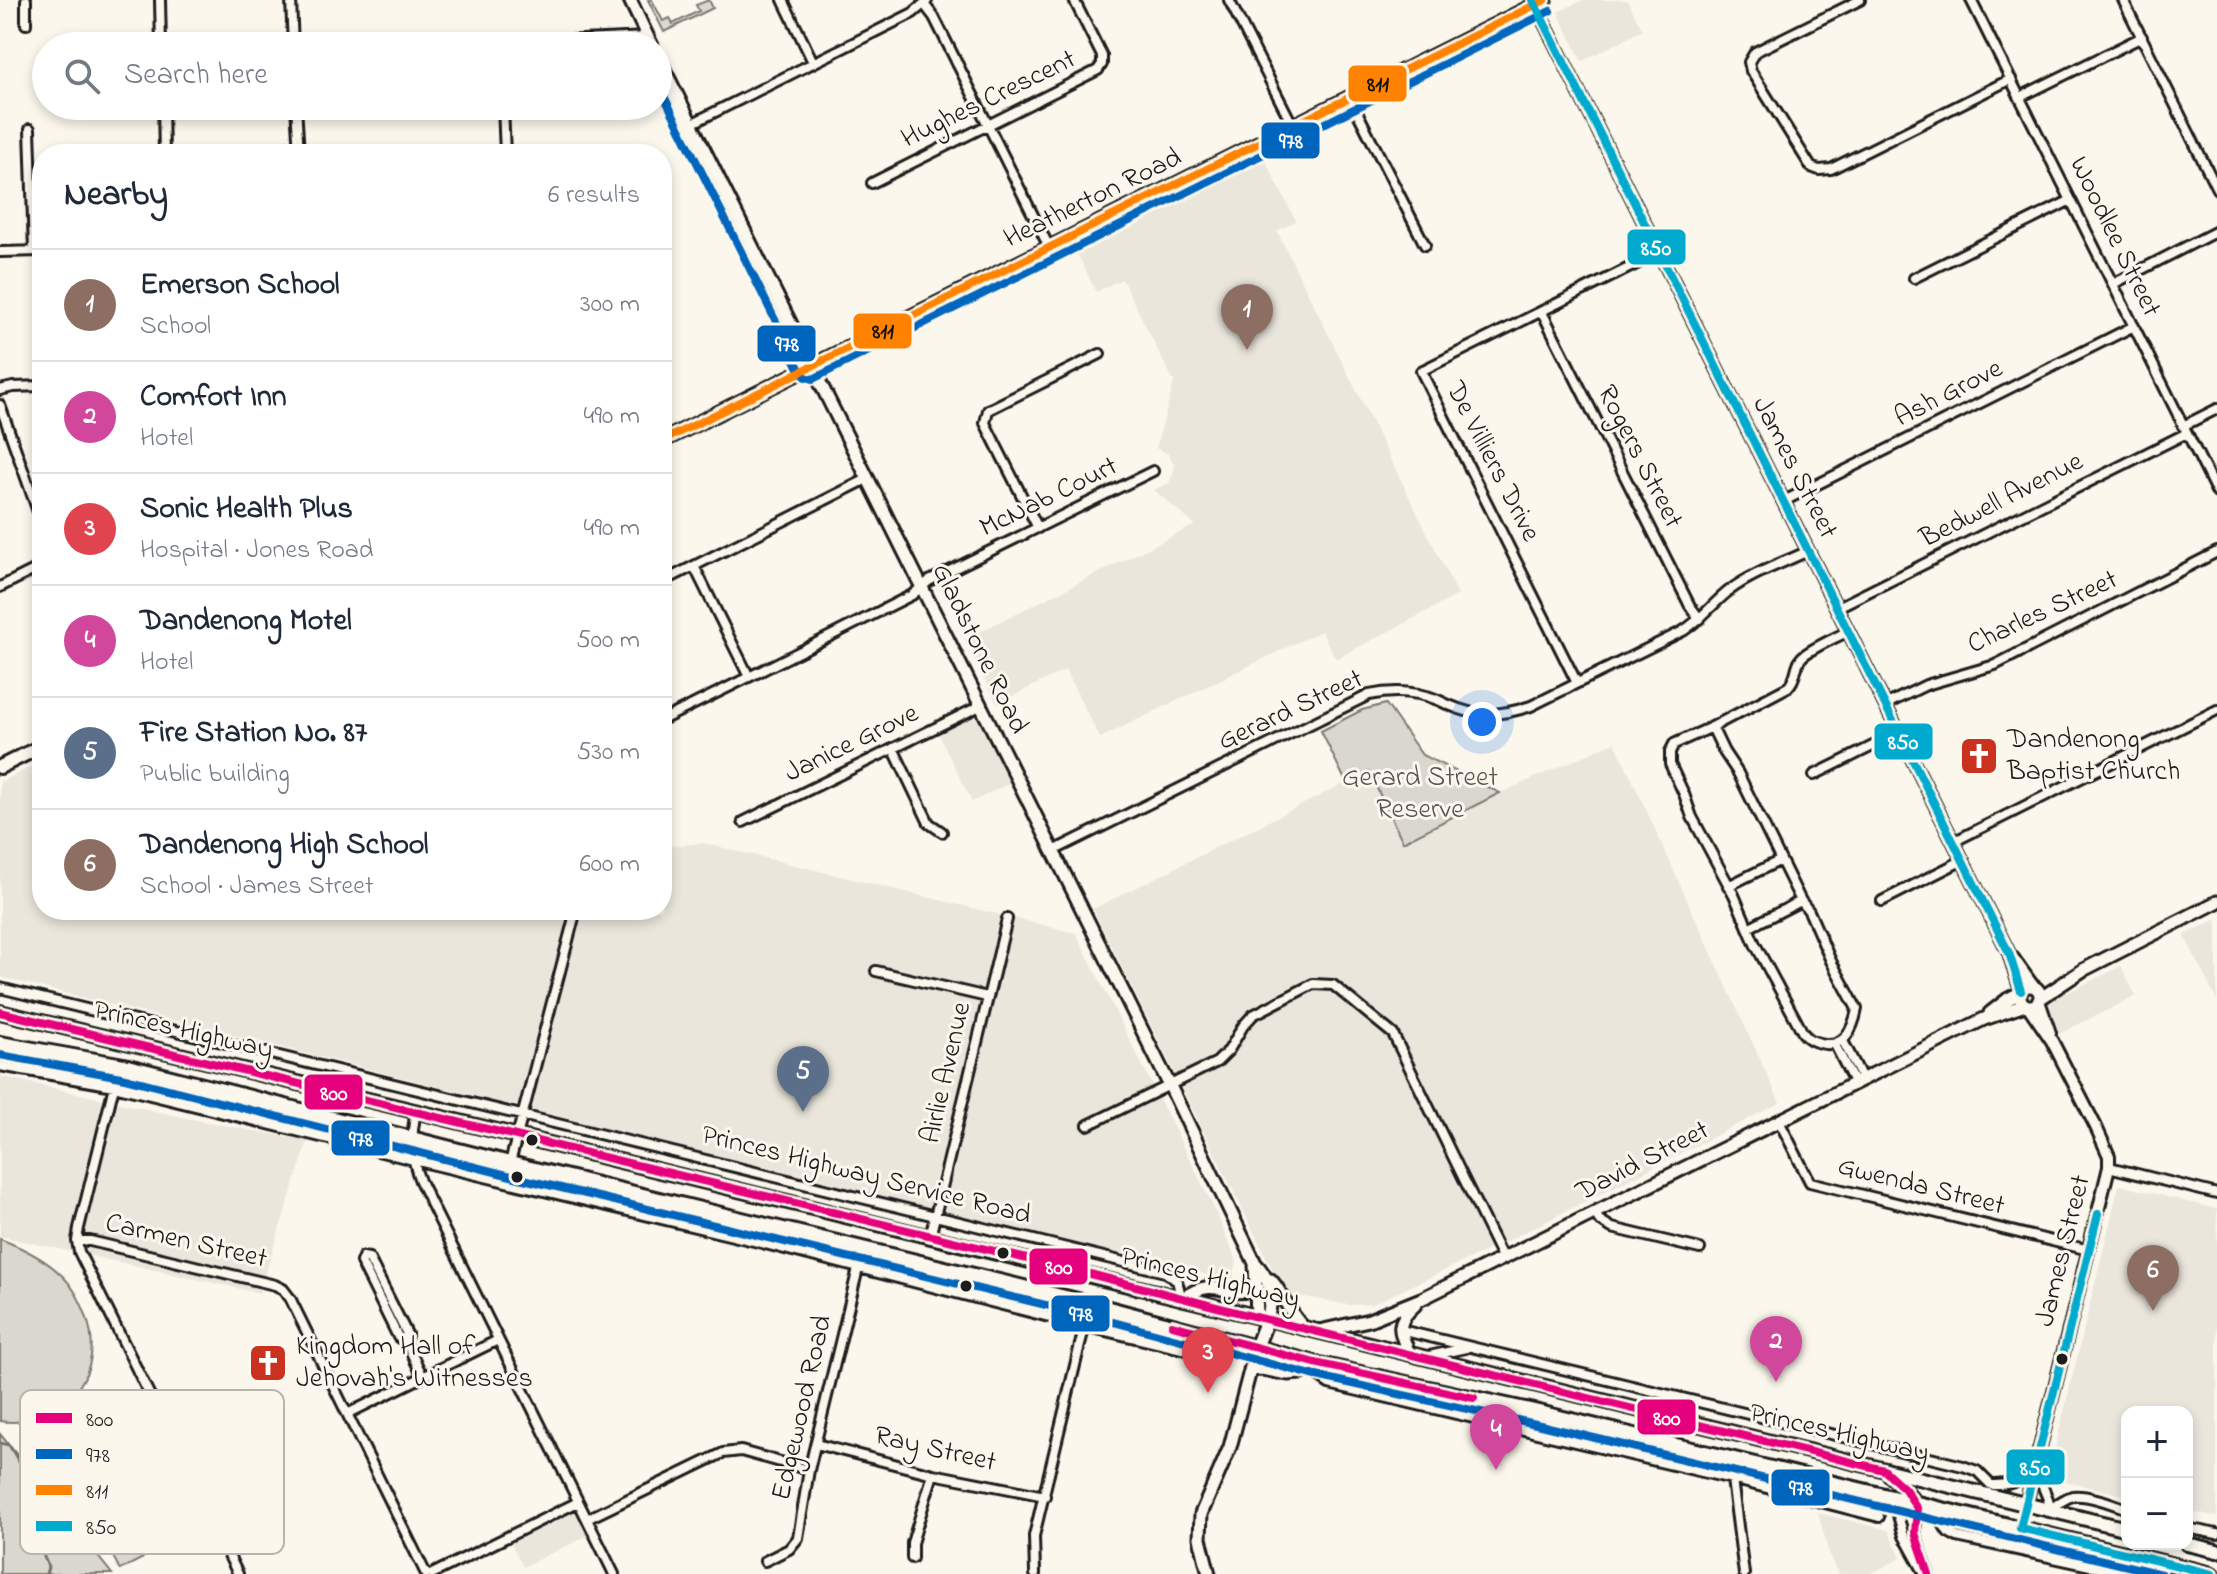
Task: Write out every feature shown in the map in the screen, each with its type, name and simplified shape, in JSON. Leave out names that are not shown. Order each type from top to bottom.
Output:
[{"type":"main road","points":[[630,0],[645,32]]},
{"type":"main road","name":"Heatherton Road","points":[[672,436],[1538,2]]},
{"type":"main road","name":"Gladstone Road","points":[[672,85],[1255,1263],[1304,1328]]},
{"type":"main road","points":[[1,765],[32,751]]},
{"type":"main road","name":"David Street","points":[[1318,1332],[1363,1322],[1421,1299],[2217,902]]},
{"type":"main road","name":"Princes Highway","points":[[0,1012],[1086,1273],[2121,1528]]},
{"type":"main road","name":"Princes Highway","points":[[0,1043],[124,1065],[510,1163],[1090,1303],[1314,1367],[1539,1412],[2212,1574]]},
{"type":"main road","name":"Gladstone Road","points":[[1255,1263],[1262,1318]]},
{"type":"main road","points":[[1209,1574],[1200,1538],[1201,1514],[1230,1447],[1262,1318],[1271,1296],[1265,1274]]},
{"type":"main road","points":[[1182,1299],[1203,1286],[1240,1292],[1257,1287]]},
{"type":"main road","points":[[1409,1353],[1401,1330],[1402,1318],[1421,1299]]},
{"type":"main road","points":[[1250,1370],[1288,1374],[1314,1367]]},
{"type":"main road","points":[[1884,1470],[1905,1489],[1914,1503]]},
{"type":"main road","name":"James Street","points":[[2020,1528],[2026,1504]]},
{"type":"main road","points":[[2193,1545],[2217,1551]]},
{"type":"street","points":[[26,0],[26,24]]},
{"type":"street","points":[[160,0],[161,32]]},
{"type":"street","points":[[291,0],[292,32]]},
{"type":"street","points":[[783,0],[813,62]]},
{"type":"street","name":"Hughes Crescent","points":[[872,183],[1100,67],[1102,56],[1074,0]]},
{"type":"street","points":[[1229,0],[1293,126]]},
{"type":"street","points":[[1860,0],[1755,52],[1749,62],[1751,71],[1811,167],[1831,169],[2011,79]]},
{"type":"street","name":"Woodlee Street","points":[[1971,0],[2217,493]]},
{"type":"street","points":[[2123,0],[2217,189]]},
{"type":"street","points":[[691,124],[913,13],[926,2],[1049,247]]},
{"type":"street","name":"James Street","points":[[1538,2],[1659,253],[2109,1156],[2109,1167],[2026,1504]]},
{"type":"street","points":[[2020,97],[2142,37]]},
{"type":"street","points":[[1350,98],[1425,245]]},
{"type":"street","points":[[163,120],[164,144]]},
{"type":"street","points":[[297,120],[298,144]]},
{"type":"street","points":[[504,120],[505,144]]},
{"type":"street","points":[[30,129],[32,160]]},
{"type":"street","points":[[1914,278],[2071,200]]},
{"type":"street","points":[[2113,284],[2217,231]]},
{"type":"street","points":[[0,252],[32,251]]},
{"type":"street","name":"De Villiers Drive","points":[[1577,683],[1421,371],[1659,253]]},
{"type":"street","name":"Rogers Street","points":[[1542,312],[1690,606],[1700,619]]},
{"type":"street","name":"Ash Grove","points":[[1784,501],[2134,326]]},
{"type":"street","points":[[1038,528],[985,423],[988,410],[1100,354]]},
{"type":"street","points":[[0,390],[32,386]]},
{"type":"street","points":[[0,405],[32,495]]},
{"type":"street","name":"Bedwell Avenue","points":[[1836,608],[2185,429],[2217,409]]},
{"type":"street","name":"McNab Court","points":[[672,715],[916,593],[929,581],[1153,471]]},
{"type":"street","points":[[672,577],[867,479]]},
{"type":"street","name":"Gerard Street","points":[[1053,851],[1369,695],[1411,693],[1481,714],[1510,712],[1531,706],[1683,631],[1737,585],[1808,551]]},
{"type":"street","name":"Charles Street","points":[[1885,705],[1926,685],[1995,665],[2217,552]]},
{"type":"street","points":[[694,566],[749,677]]},
{"type":"street","points":[[0,587],[32,571]]},
{"type":"street","points":[[1839,1043],[1817,1042],[1805,1036],[1692,817],[1669,759],[1674,744],[1788,687],[1796,677],[1804,655],[1848,631]]},
{"type":"street","name":"Janice Grove","points":[[743,822],[980,706]]},
{"type":"street","points":[[1953,842],[2217,710]]},
{"type":"street","points":[[1712,727],[1857,1009],[1839,1043]]},
{"type":"street","points":[[1814,775],[1899,733]]},
{"type":"street","points":[[893,748],[929,823],[942,832]]},
{"type":"street","points":[[1728,886],[1781,860]]},
{"type":"street","points":[[1882,901],[1963,860]]},
{"type":"street","points":[[1748,928],[1801,901]]},
{"type":"street","name":"Airlie Avenue","points":[[930,1237],[1007,919]]},
{"type":"street","points":[[510,1163],[573,920]]},
{"type":"street","points":[[876,971],[987,997]]},
{"type":"street","points":[[1088,1125],[1222,1058],[1253,1015],[1313,984],[1333,985],[1393,1034],[1503,1259]]},
{"type":"street","name":"Princes Highway","points":[[0,988],[523,1117]]},
{"type":"street","points":[[1839,1043],[1859,1082]]},
{"type":"street","name":"Princes Highway","points":[[0,1066],[114,1086],[1200,1353],[1219,1351],[1236,1343]]},
{"type":"street","points":[[114,1086],[77,1241],[79,1252],[147,1390]]},
{"type":"street","points":[[416,1111],[411,1136],[420,1181],[614,1574]]},
{"type":"street","name":"Princes Highway Service Road","points":[[523,1117],[1165,1272],[1177,1281],[1182,1299]]},
{"type":"street","name":"Gwenda Street","points":[[1779,1121],[1810,1182],[2089,1250]]},
{"type":"street","points":[[2109,1167],[2217,1194]]},
{"type":"street","points":[[1595,1213],[1599,1220],[1612,1228],[1700,1249]]},
{"type":"street","points":[[754,1241],[774,1226]]},
{"type":"street","name":"Carmen Street","points":[[77,1241],[90,1241],[283,1289],[347,1414]]},
{"type":"street","name":"Edgewood Road","points":[[765,1561],[789,1549],[798,1538],[809,1470],[863,1248]]},
{"type":"street","points":[[406,1342],[407,1334],[369,1258],[363,1257],[361,1262],[398,1337],[406,1342],[423,1377]]},
{"type":"street","points":[[1035,1574],[1034,1536],[1090,1303]]},
{"type":"street","points":[[1401,1330],[1963,1466],[1977,1471],[1991,1485]]},
{"type":"street","points":[[426,1574],[347,1414],[498,1340]]},
{"type":"street","points":[[1424,1357],[1471,1347]]},
{"type":"street","points":[[1314,1367],[1329,1384],[1732,1479],[1833,1506],[1880,1495],[1899,1515],[1904,1536],[1927,1574]]},
{"type":"street","points":[[1518,1430],[1539,1412]]},
{"type":"street","name":"Ray Street","points":[[816,1444],[933,1474],[1045,1496]]},
{"type":"street","points":[[587,1519],[723,1453],[741,1451],[809,1470]]},
{"type":"street","points":[[1736,1461],[1732,1479],[1744,1574]]},
{"type":"street","points":[[1960,1488],[2002,1486],[2036,1470],[2050,1510],[2062,1500],[2079,1495],[2121,1507]]},
{"type":"street","points":[[912,1558],[912,1543],[933,1474]]},
{"type":"street","points":[[432,1574],[578,1502]]},
{"type":"street","points":[[1914,1503],[1918,1512],[1915,1533],[1920,1561]]},
{"type":"street","points":[[1843,1506],[1879,1517]]},
{"type":"street","name":"Princes Highway","points":[[1933,1508],[1948,1532],[1957,1537],[2127,1574]]},
{"type":"street","points":[[2193,1529],[2217,1534]]},
{"type":"street","points":[[228,1554],[238,1574]]},
{"type":"shaded area","points":[[1583,0],[1627,0],[1643,30],[1582,61],[1558,12]]},
{"type":"shaded area","points":[[1264,158],[1296,221],[1277,231],[1458,595],[1336,659],[1321,631],[1100,738],[1065,670],[997,704],[965,639],[1195,525],[1154,490],[1169,483],[1174,471],[1174,463],[1168,454],[1156,448],[1174,382],[1122,279],[1096,292],[1076,251]]},
{"type":"shaded area","points":[[970,715],[978,717],[1010,783],[972,802],[937,731]]},
{"type":"shaded area","points":[[1615,742],[1780,1103],[1507,1241],[1373,1304],[1348,1305],[1284,1293],[1093,909],[1369,771],[1404,842],[1507,790]]},
{"type":"shaded area","points":[[32,767],[32,920],[672,920],[672,846],[703,843],[1076,933],[1211,1202],[1237,1261],[1232,1281],[932,1210],[0,977],[0,782]]},
{"type":"shaded area","points":[[2217,919],[2217,1001],[2184,935]]},
{"type":"shaded area","points":[[2121,966],[2136,996],[2059,1034],[2044,1004]]},
{"type":"shaded area","points":[[0,1076],[186,1118],[308,1141],[259,1293],[0,1236]]},
{"type":"shaded area","points":[[2119,1185],[2217,1209],[2217,1517],[2193,1511],[2193,1406],[2121,1406],[2121,1495],[2048,1477]]},
{"type":"shaded area","points":[[576,1508],[589,1535],[523,1567],[510,1541]]},
{"type":"shaded area","points":[[1818,1513],[1888,1530],[1901,1558],[1870,1574],[1838,1574]]},
{"type":"green space","points":[[648,0],[652,0],[663,21],[670,18],[673,24],[699,11],[696,5],[709,0],[713,8],[664,32]]},
{"type":"green space","name":"Gerard Street Reserve","points":[[1386,704],[1422,755],[1500,793],[1403,842],[1369,772],[1346,782],[1321,731],[1362,710]]},
{"type":"green space","points":[[0,1239],[42,1260],[69,1283],[88,1323],[91,1356],[87,1371],[76,1390],[20,1390],[20,1421],[0,1421]]},
{"type":"green space","points":[[0,1434],[20,1459],[20,1554],[96,1554],[112,1574],[0,1574]]},
{"type":"green space","points":[[112,1554],[141,1554],[143,1558],[120,1570]]},
{"type":"waterway","points":[[0,1443],[9,1445],[20,1463]]},
{"type":"waterway","points":[[43,1554],[48,1567],[46,1574]]},
{"type":"transit line","name":"850","points":[[1533,0],[2009,953],[2021,991]]},
{"type":"transit line","name":"811","points":[[672,436],[1545,0]]},
{"type":"transit line","name":"978","points":[[672,112],[801,372],[813,379],[1550,11]]},
{"type":"transit line","name":"800","points":[[0,1012],[1086,1273],[1884,1470],[1905,1489],[1917,1508],[1915,1533],[1929,1574]]},
{"type":"transit line","name":"978","points":[[0,1055],[121,1077],[507,1175],[1087,1315],[1312,1375],[1536,1424],[2161,1574]]},
{"type":"transit line","name":"850","points":[[2098,1214],[2020,1528],[2212,1574]]},
{"type":"transit line","name":"800","points":[[1172,1325],[1315,1363],[1474,1398]]},
{"type":"place","name":"Emerson School","points":[[1247,350]]},
{"type":"place","name":"Dandenong Baptist Church","points":[[1979,756]]},
{"type":"place","name":"Fire Station No. 87","points":[[803,1112]]},
{"type":"place","name":"Dandenong High School","points":[[2153,1311]]},
{"type":"place","name":"Kingdom Hall of Jehovah's Witnesses","points":[[268,1363]]},
{"type":"place","name":"Comfort Inn","points":[[1776,1382]]},
{"type":"place","name":"Sonic Health Plus","points":[[1208,1393]]},
{"type":"place","name":"Dandenong Motel","points":[[1496,1470]]}]
